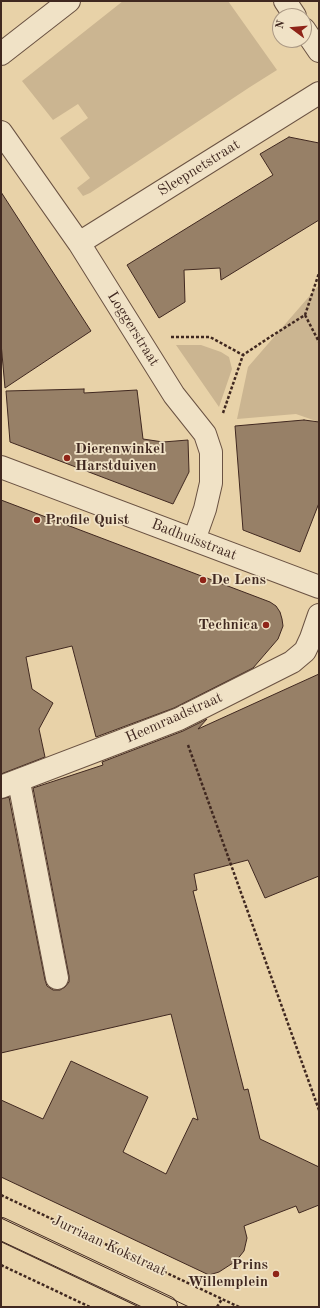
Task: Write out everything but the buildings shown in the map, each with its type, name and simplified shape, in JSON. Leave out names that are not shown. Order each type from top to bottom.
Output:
[{"type":"main road","name":"Jurriaan Kokstraat","points":[[1,1228],[166,1307]]},
{"type":"street","points":[[1,54],[69,1]]},
{"type":"street","points":[[312,41],[319,51]]},
{"type":"street","name":"Sleepnetstraat","points":[[79,243],[319,93]]},
{"type":"street","name":"Loggerstraat","points":[[1,132],[79,243],[174,395],[205,434],[210,452],[212,483],[194,540]]},
{"type":"street","name":"Badhuisstraat","points":[[1,467],[319,587]]},
{"type":"street","name":"Heemraadstraat","points":[[10,784],[179,719],[292,662],[305,651],[319,615]]},
{"type":"street","points":[[10,784],[57,978]]},
{"type":"path","points":[[205,434],[221,419],[243,355],[305,315],[319,273]]},
{"type":"path","points":[[305,315],[319,342]]},
{"type":"path","points":[[146,350],[172,336],[210,337],[243,355]]},
{"type":"path","points":[[179,719],[319,1110]]},
{"type":"path","name":"Jurriaan Kokstraat","points":[[1,1195],[239,1307]]},
{"type":"path","points":[[1,1265],[90,1307]]},
{"type":"path","points":[[217,1307],[222,1298]]},
{"type":"shaded area","points":[[123,1],[228,1],[277,70],[90,193],[83,196],[77,188],[90,178],[60,138],[88,118],[78,104],[53,120],[22,81]]},
{"type":"shaded area","points":[[319,285],[319,422],[296,414],[237,419],[248,367]]},
{"type":"shaded area","points":[[176,345],[201,345],[221,352],[229,357],[232,369],[219,407]]},
{"type":"tram line","points":[[1,1218],[189,1307]]},
{"type":"tram line","points":[[1,1241],[142,1307]]},
{"type":"place","name":"Dierenwinkel Harstduiven","points":[[67,458]]},
{"type":"place","name":"Profile Quist","points":[[37,520]]},
{"type":"place","name":"De Lens","points":[[203,580]]},
{"type":"place","name":"Technica","points":[[266,625]]},
{"type":"place","name":"Prins Willemplein","points":[[276,1274]]}]
